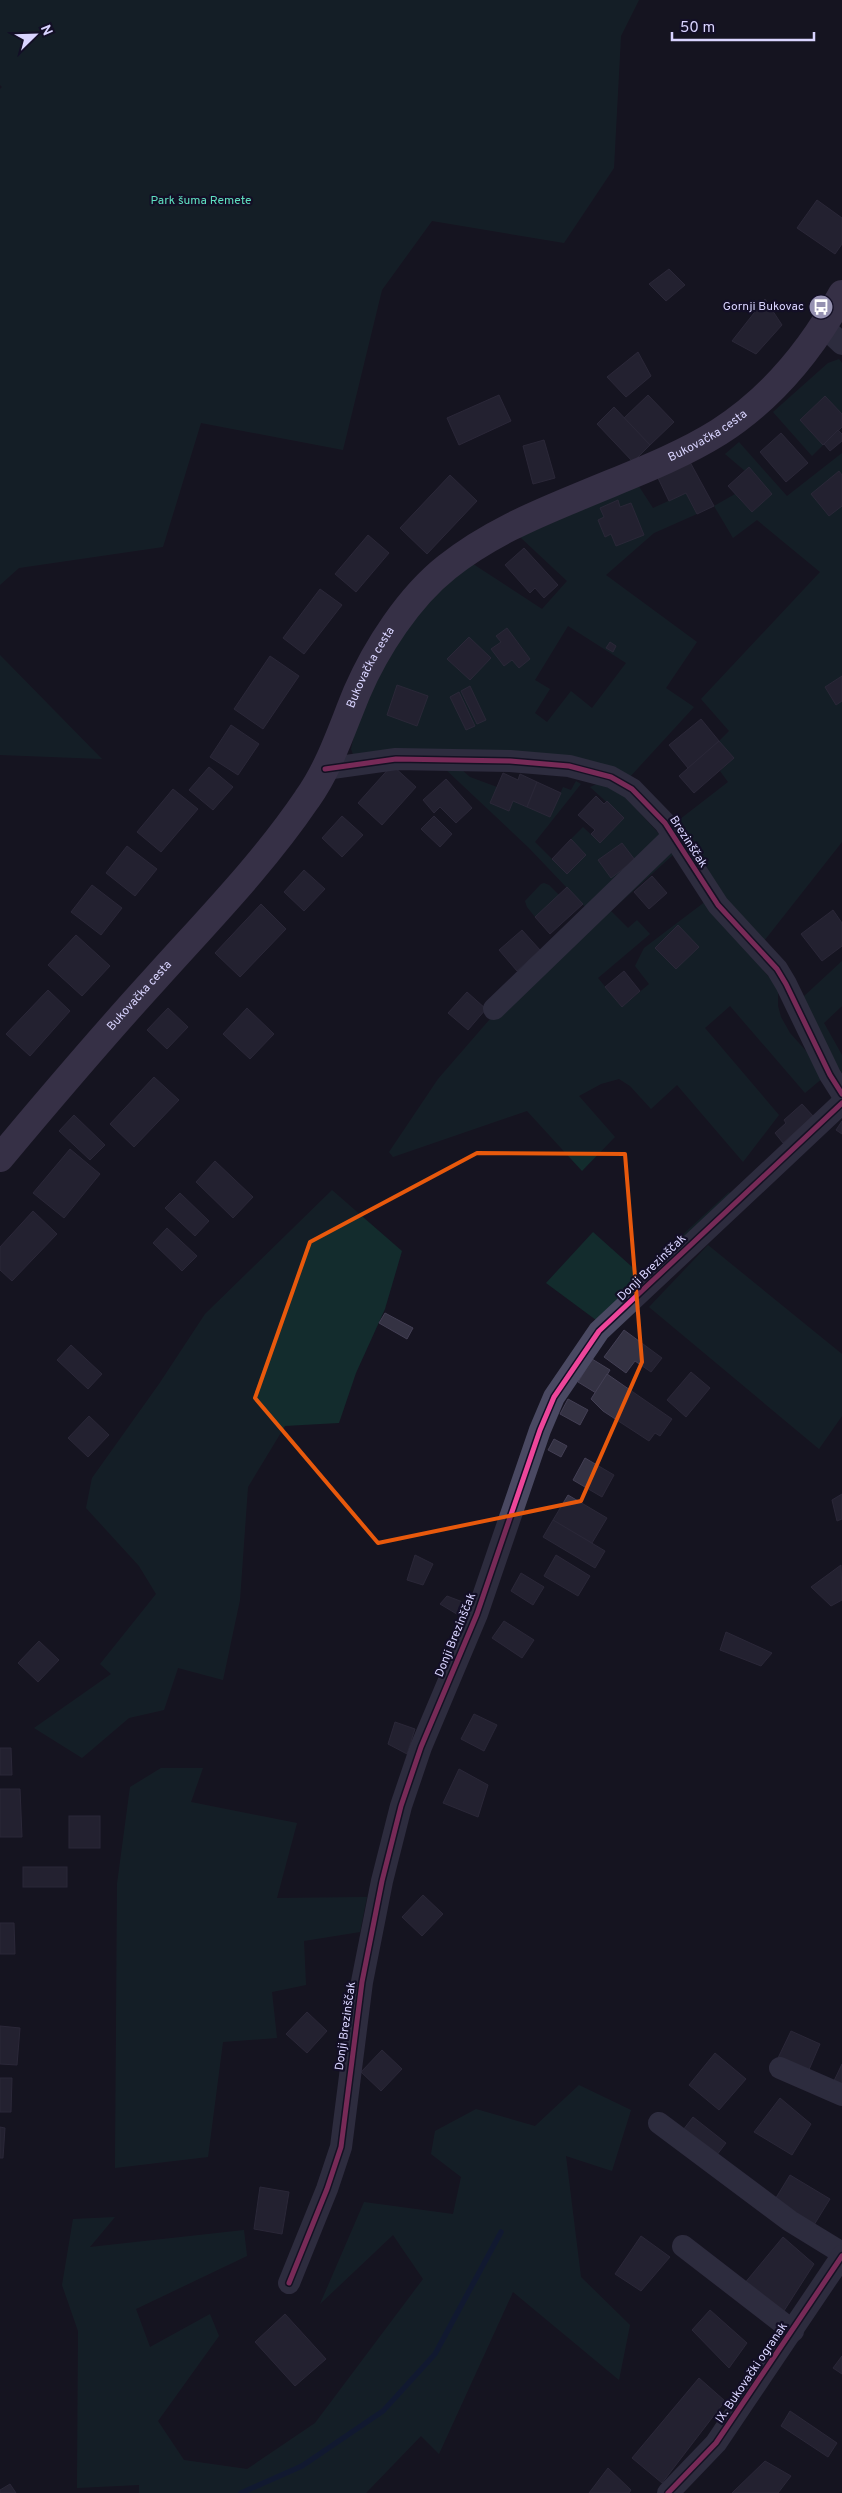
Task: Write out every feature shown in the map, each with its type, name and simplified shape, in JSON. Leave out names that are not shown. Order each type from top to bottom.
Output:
[{"type":"main road","name":"Bukovačka cesta","points":[[0,1158],[99,1040],[276,843],[310,796],[325,769],[359,687],[381,644],[420,593],[444,569],[472,548],[519,522],[688,449],[719,432],[764,397],[796,364],[833,336],[842,294]]},
{"type":"street","name":"Brezinščak","points":[[325,769],[396,759],[510,761],[569,766],[611,778],[632,789],[648,803],[673,836],[718,905],[777,970],[786,984],[830,1075],[842,1094]]},
{"type":"street","name":"Brezinščak","points":[[494,1009],[673,836]]},
{"type":"street","name":"Donji Brezinščak","points":[[289,2282],[330,2180],[341,2147],[362,1982],[382,1881],[401,1806],[421,1747],[476,1614],[540,1430],[554,1397],[599,1331],[842,1103]]},
{"type":"street","points":[[780,2068],[842,2095]]},
{"type":"street","points":[[658,2123],[790,2221],[842,2254]]},
{"type":"street","points":[[683,2246],[793,2331]]},
{"type":"street","name":"IX. Bukovački ogranak","points":[[668,2493],[716,2444],[793,2331],[842,2254]]},
{"type":"highlighted area","points":[[477,1153],[625,1154],[642,1362],[581,1501],[378,1543],[255,1398],[310,1242]]},
{"type":"green space","name":"Park šuma Remete","points":[[0,0],[639,0],[621,36],[614,168],[564,243],[432,221],[382,290],[343,450],[201,423],[163,547],[19,568],[0,585],[0,89],[2,87],[0,85]]},
{"type":"green space","points":[[839,359],[842,363],[842,414],[825,396],[800,420],[823,445],[812,456],[773,412],[828,363]]},
{"type":"green space","points":[[739,442],[787,496],[842,453],[842,676],[825,687],[836,704],[842,701],[842,842],[764,941],[726,905],[675,823],[728,782],[720,771],[734,758],[719,741],[729,731],[701,699],[820,572],[757,520],[733,538],[714,506],[735,494],[752,512],[772,494],[749,468],[745,471],[725,454]]},
{"type":"green space","points":[[638,485],[653,508],[686,493],[697,514],[654,533],[606,575],[697,642],[666,688],[694,707],[628,779],[354,757],[351,749],[355,731],[382,661],[431,597],[470,562],[542,609],[567,581],[520,537]],"holes":[[[568,626],[626,663],[592,708],[571,691],[547,722],[535,713],[550,689],[535,680]]]},
{"type":"green space","points":[[0,655],[102,759],[0,755]]},
{"type":"green space","points":[[443,767],[462,770],[470,777],[497,787],[509,811],[513,801],[550,817],[563,787],[571,790],[576,781],[581,784],[535,842],[567,874],[586,855],[571,839],[583,827],[600,843],[624,818],[590,787],[597,784],[619,790],[661,836],[587,909],[529,848]]},
{"type":"green space","points":[[665,851],[674,854],[611,911],[628,928],[637,920],[650,934],[598,978],[622,1007],[649,984],[635,966],[644,948],[706,901],[778,988],[778,1006],[781,1017],[790,1033],[807,1052],[824,1077],[805,1093],[730,1006],[705,1028],[779,1115],[743,1162],[677,1085],[651,1109],[630,1086],[619,1079],[601,1084],[579,1096],[615,1137],[582,1171],[527,1111],[393,1157],[389,1152],[438,1079],[490,1019]]},
{"type":"green space","points":[[544,883],[549,885],[559,895],[535,917],[525,901]]},
{"type":"green space","points":[[842,961],[842,1006],[824,1023],[842,1055],[842,1073],[832,1059],[802,998]]},
{"type":"green space","points":[[332,1190],[402,1251],[385,1309],[356,1373],[339,1423],[285,1426],[248,1487],[240,1600],[223,1680],[178,1668],[164,1710],[129,1718],[82,1758],[34,1728],[111,1674],[100,1664],[156,1594],[139,1566],[86,1508],[92,1478],[159,1384],[205,1314]]},
{"type":"green space","points":[[729,1192],[733,1197],[596,1320],[546,1283],[593,1232],[640,1274]]},
{"type":"green space","points":[[708,1245],[842,1354],[842,1416],[819,1449],[649,1307]]},
{"type":"green space","points":[[161,1768],[203,1768],[191,1802],[297,1823],[277,1898],[367,1897],[360,1932],[304,1941],[306,1985],[272,1992],[277,2038],[223,2042],[208,2157],[115,2168],[117,1884],[130,1787]]},
{"type":"green space","points":[[579,2085],[631,2110],[612,2171],[566,2156],[581,2277],[630,2325],[619,2380],[513,2292],[439,2454],[421,2436],[366,2493],[139,2493],[139,2485],[77,2488],[78,2331],[62,2285],[73,2219],[115,2217],[90,2247],[244,2230],[247,2256],[136,2309],[150,2347],[210,2314],[219,2336],[158,2421],[184,2460],[247,2469],[315,2423],[423,2279],[393,2235],[320,2304],[364,2202],[453,2214],[461,2177],[431,2154],[435,2131],[476,2109],[535,2126]]},
{"type":"building","points":[[817,200],[842,218],[842,244],[835,254],[797,228]]},
{"type":"building","points":[[669,269],[685,285],[666,301],[649,284]]},
{"type":"building","points":[[765,299],[782,325],[756,354],[732,341]]},
{"type":"building","points":[[638,352],[651,376],[626,397],[607,377]]},
{"type":"building","points":[[499,395],[511,421],[459,445],[447,418]]},
{"type":"building","points":[[648,395],[674,422],[650,445],[624,418]]},
{"type":"building","points":[[825,396],[842,414],[842,427],[823,445],[800,420]]},
{"type":"building","points":[[614,407],[650,445],[633,462],[597,424]]},
{"type":"building","points":[[838,430],[842,434],[842,441],[830,451],[824,444]]},
{"type":"building","points":[[781,433],[808,463],[786,482],[760,452]]},
{"type":"building","points":[[544,440],[555,478],[533,484],[523,446]]},
{"type":"building","points":[[690,462],[714,506],[697,514],[686,493],[669,501],[658,478]]},
{"type":"building","points":[[749,467],[772,494],[752,512],[728,486]]},
{"type":"building","points":[[839,471],[842,475],[842,506],[829,516],[811,494]]},
{"type":"building","points":[[450,475],[477,501],[427,554],[400,528]]},
{"type":"building","points":[[618,500],[620,507],[631,503],[644,535],[616,546],[611,534],[605,537],[598,520],[604,517],[600,508]]},
{"type":"building","points":[[368,535],[389,553],[356,592],[335,574]]},
{"type":"building","points":[[524,548],[558,585],[544,598],[535,588],[530,593],[505,565]]},
{"type":"building","points":[[320,589],[342,605],[304,654],[283,638]]},
{"type":"building","points":[[507,628],[530,659],[519,668],[512,660],[504,666],[491,649],[501,642],[496,636]]},
{"type":"building","points":[[469,637],[491,658],[470,680],[447,659]]},
{"type":"building","points":[[610,642],[616,646],[613,652],[606,648]]},
{"type":"building","points":[[270,656],[299,676],[263,729],[234,709]]},
{"type":"building","points":[[842,676],[842,701],[836,705],[825,687]]},
{"type":"building","points":[[397,685],[428,696],[417,726],[387,715]]},
{"type":"building","points":[[470,686],[486,720],[477,724],[461,691]]},
{"type":"building","points":[[459,692],[475,726],[466,730],[450,697]]},
{"type":"building","points":[[701,719],[719,741],[688,768],[669,745]]},
{"type":"building","points":[[231,725],[259,744],[238,775],[210,757]]},
{"type":"building","points":[[719,741],[734,758],[694,793],[679,776]]},
{"type":"building","points":[[392,765],[416,787],[382,825],[358,803]]},
{"type":"building","points":[[209,767],[233,787],[213,810],[189,790]]},
{"type":"building","points":[[503,773],[518,780],[520,774],[537,782],[527,807],[513,801],[509,811],[490,803]]},
{"type":"building","points":[[446,779],[472,808],[456,823],[440,807],[434,813],[423,800]]},
{"type":"building","points":[[537,782],[561,793],[550,817],[527,807]]},
{"type":"building","points":[[173,789],[198,809],[161,852],[137,832]]},
{"type":"building","points":[[596,796],[604,804],[607,801],[624,818],[600,843],[591,834],[595,830],[578,815]]},
{"type":"building","points":[[342,816],[363,835],[342,857],[322,838]]},
{"type":"building","points":[[434,816],[452,834],[440,847],[421,829]]},
{"type":"building","points":[[571,839],[586,855],[567,874],[552,859]]},
{"type":"building","points":[[622,843],[635,860],[611,878],[598,860]]},
{"type":"building","points":[[127,846],[157,869],[135,896],[106,873]]},
{"type":"building","points":[[304,870],[325,889],[304,911],[284,892]]},
{"type":"building","points":[[652,876],[667,893],[649,909],[634,892]]},
{"type":"building","points":[[92,885],[122,908],[101,935],[71,912]]},
{"type":"building","points":[[567,887],[583,904],[550,934],[535,917]]},
{"type":"building","points":[[261,904],[286,929],[240,977],[215,953]]},
{"type":"building","points":[[833,910],[842,923],[842,946],[822,961],[801,934]]},
{"type":"building","points":[[678,925],[699,947],[676,969],[655,948]]},
{"type":"building","points":[[522,930],[540,950],[517,971],[499,950]]},
{"type":"building","points":[[76,935],[110,966],[82,996],[48,965]]},
{"type":"building","points":[[624,971],[640,991],[622,1007],[605,987]]},
{"type":"building","points":[[48,990],[70,1011],[30,1056],[6,1034]]},
{"type":"building","points":[[467,992],[486,1009],[468,1030],[448,1013]]},
{"type":"building","points":[[168,1008],[188,1027],[167,1049],[147,1030]]},
{"type":"building","points":[[247,1008],[274,1034],[250,1059],[223,1034]]},
{"type":"building","points":[[154,1077],[179,1100],[134,1147],[110,1124]]},
{"type":"building","points":[[802,1104],[813,1116],[783,1143],[775,1133],[786,1123],[784,1120]]},
{"type":"building","points":[[74,1115],[105,1145],[90,1160],[59,1131]]},
{"type":"building","points":[[842,1121],[842,1134],[836,1130]]},
{"type":"building","points":[[70,1149],[100,1174],[64,1218],[33,1193]]},
{"type":"building","points":[[215,1161],[253,1197],[233,1218],[196,1182]]},
{"type":"building","points":[[180,1193],[209,1221],[195,1236],[165,1208]]},
{"type":"building","points":[[33,1211],[57,1234],[12,1281],[0,1270],[0,1247]]},
{"type":"building","points":[[167,1228],[197,1256],[182,1271],[153,1243]]},
{"type":"building","points":[[385,1313],[413,1328],[407,1339],[379,1323]]},
{"type":"building","points":[[624,1330],[662,1358],[651,1372],[635,1361],[626,1373],[604,1357]]},
{"type":"building","points":[[71,1345],[102,1374],[88,1389],[57,1360]]},
{"type":"building","points":[[592,1359],[610,1370],[596,1393],[578,1382]]},
{"type":"building","points":[[691,1372],[710,1388],[686,1417],[667,1400]]},
{"type":"building","points":[[607,1374],[672,1419],[660,1436],[655,1433],[649,1441],[603,1411],[591,1399]]},
{"type":"building","points":[[568,1399],[588,1410],[580,1425],[560,1414]]},
{"type":"building","points":[[89,1416],[109,1435],[88,1457],[68,1438]]},
{"type":"building","points":[[554,1439],[567,1446],[561,1457],[548,1450]]},
{"type":"building","points":[[585,1458],[614,1475],[602,1497],[573,1480]]},
{"type":"building","points":[[842,1494],[842,1519],[837,1521],[832,1500]]},
{"type":"building","points":[[568,1495],[607,1518],[592,1543],[553,1520]]},
{"type":"building","points":[[553,1520],[605,1551],[595,1568],[543,1537]]},
{"type":"building","points":[[415,1555],[433,1564],[423,1585],[407,1580]]},
{"type":"building","points":[[556,1555],[590,1576],[578,1596],[544,1576]]},
{"type":"building","points":[[841,1565],[842,1600],[831,1606],[811,1587]]},
{"type":"building","points":[[521,1573],[544,1587],[533,1605],[511,1591]]},
{"type":"building","points":[[447,1596],[468,1604],[460,1616],[440,1604]]},
{"type":"building","points":[[504,1621],[534,1640],[522,1658],[492,1638]]},
{"type":"building","points":[[726,1632],[772,1653],[761,1666],[720,1650]]},
{"type":"building","points":[[39,1641],[59,1660],[38,1682],[18,1663]]},
{"type":"building","points":[[474,1714],[497,1725],[484,1751],[461,1739]]},
{"type":"building","points":[[395,1722],[415,1729],[407,1754],[388,1744]]},
{"type":"building","points":[[0,1748],[11,1748],[12,1775],[0,1775]]},
{"type":"building","points":[[459,1769],[488,1785],[478,1817],[443,1803]]},
{"type":"building","points":[[0,1789],[20,1789],[22,1837],[0,1837]]},
{"type":"building","points":[[69,1816],[100,1816],[100,1848],[69,1848]]},
{"type":"building","points":[[23,1867],[67,1867],[67,1887],[23,1887]]},
{"type":"building","points":[[423,1895],[443,1914],[422,1936],[402,1917]]},
{"type":"building","points":[[0,1923],[14,1923],[15,1954],[0,1954]]},
{"type":"building","points":[[307,2012],[327,2031],[307,2053],[286,2034]]},
{"type":"building","points":[[0,2026],[20,2028],[17,2065],[0,2064]]},
{"type":"building","points":[[791,2031],[820,2044],[808,2072],[778,2058]]},
{"type":"building","points":[[382,2050],[402,2069],[381,2091],[361,2072]]},
{"type":"building","points":[[715,2053],[746,2079],[719,2110],[689,2085]]},
{"type":"building","points":[[842,2064],[842,2090],[832,2085]]},
{"type":"building","points":[[0,2078],[12,2078],[11,2112],[0,2112]]},
{"type":"building","points":[[780,2098],[811,2124],[792,2155],[754,2132]]},
{"type":"building","points":[[693,2117],[726,2143],[713,2160],[680,2134]]},
{"type":"building","points":[[0,2127],[5,2128],[3,2158],[0,2158]]},
{"type":"building","points":[[790,2175],[830,2199],[814,2225],[774,2201]]},
{"type":"building","points":[[260,2187],[289,2192],[282,2234],[254,2229]]},
{"type":"building","points":[[641,2236],[670,2257],[641,2291],[615,2274]]},
{"type":"building","points":[[783,2237],[814,2264],[782,2314],[744,2284]]},
{"type":"building","points":[[710,2310],[747,2343],[729,2368],[692,2330]]},
{"type":"building","points":[[285,2314],[326,2359],[295,2386],[255,2342]]},
{"type":"building","points":[[842,2356],[842,2374],[833,2368]]},
{"type":"building","points":[[699,2378],[725,2401],[662,2483],[632,2458]]},
{"type":"building","points":[[790,2411],[837,2443],[828,2457],[781,2426]]},
{"type":"building","points":[[765,2461],[791,2476],[778,2493],[732,2493]]},
{"type":"building","points":[[608,2468],[631,2490],[629,2493],[589,2493]]},
{"type":"building","points":[[10,2484],[16,2493],[0,2493],[0,2490]]},
{"type":"waterway","points":[[241,2493],[302,2466],[383,2411],[435,2354],[501,2232]]},
{"type":"cycle path","points":[[325,769],[396,759],[510,761],[569,766],[611,777],[632,789],[665,823],[718,905],[777,969],[830,1075],[842,1094]]},
{"type":"cycle path","points":[[289,2283],[327,2189],[341,2147],[362,1982],[382,1881],[401,1806],[421,1747],[477,1614],[540,1430],[554,1397],[599,1331],[842,1103]]},
{"type":"cycle path","points":[[668,2493],[716,2443],[842,2256]]},
{"type":"place","name":"Gornji Bukovac","points":[[821,307]]}]
